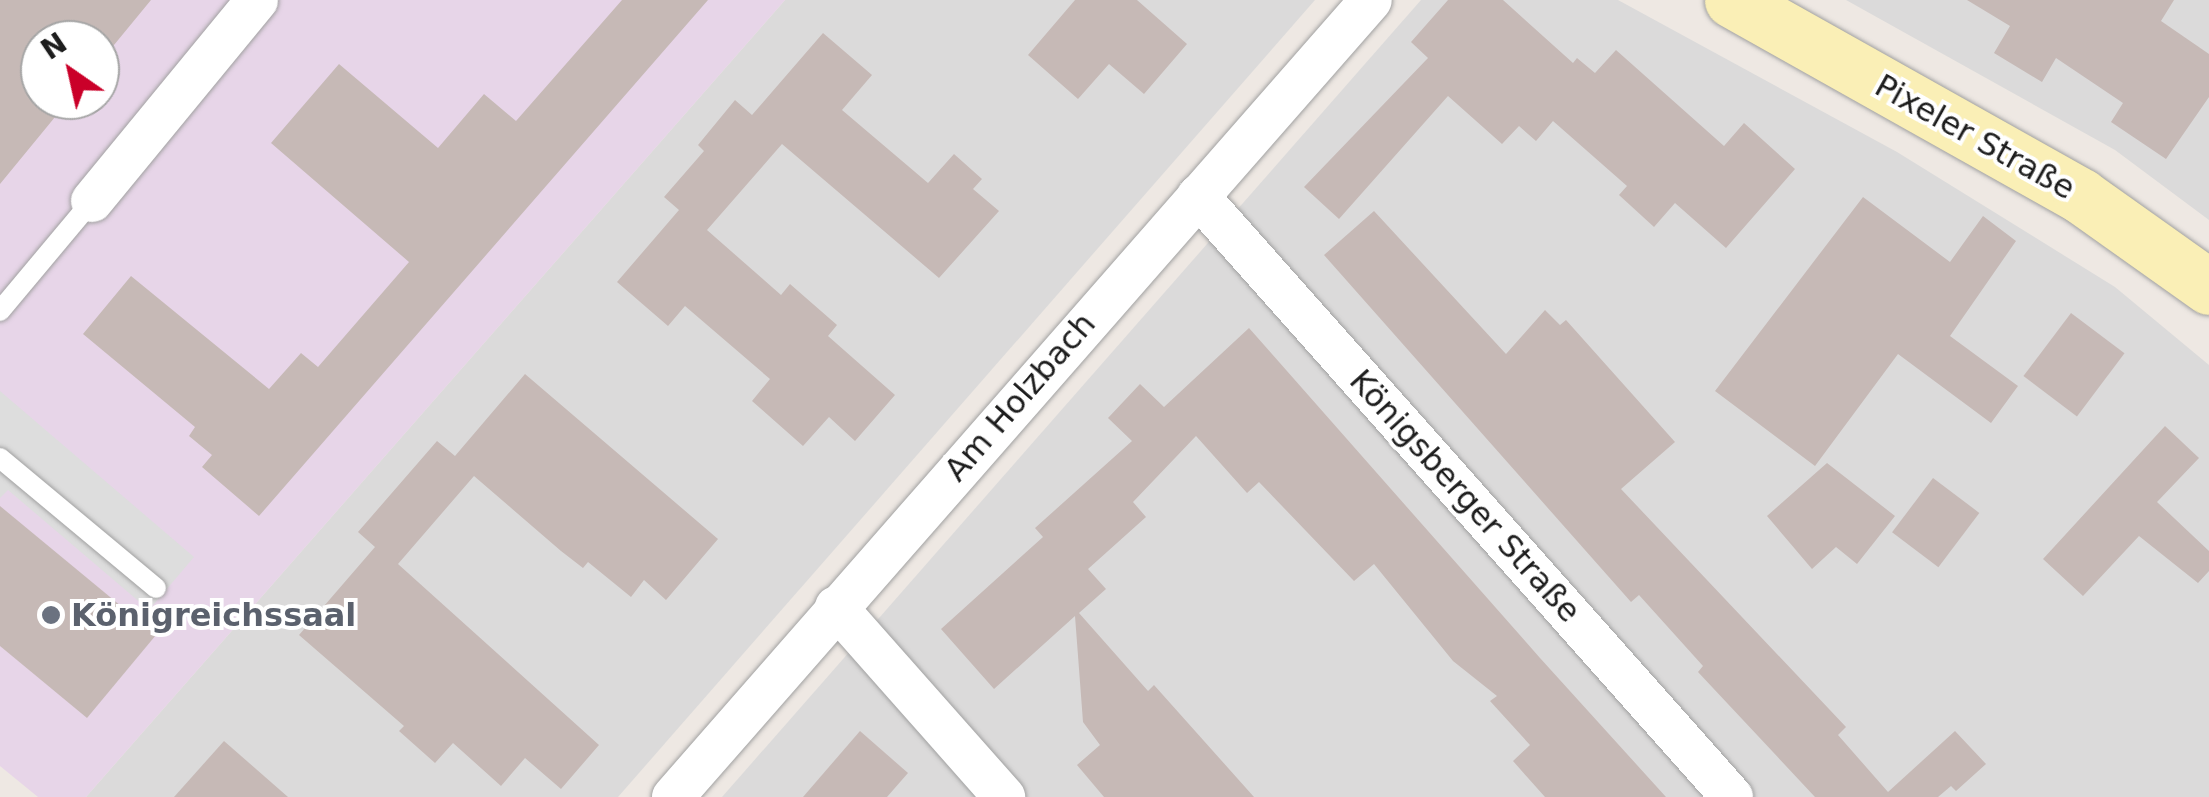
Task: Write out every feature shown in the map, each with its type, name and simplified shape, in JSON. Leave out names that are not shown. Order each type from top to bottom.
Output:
[{"type":"main road","name":"Pixeler Straße","points":[[1732,0],[2082,196],[2209,287]]},
{"type":"street","points":[[92,202],[257,0]]},
{"type":"street","name":"Am Holzbach","points":[[673,797],[1371,0]]},
{"type":"street","name":"Königsberger Straße","points":[[1198,196],[1732,797]]},
{"type":"street","points":[[836,608],[1004,797]]},
{"type":"lane","points":[[0,310],[92,202]]},
{"type":"lane","points":[[0,458],[156,588]]},
{"type":"shaded area","points":[[0,0],[785,0],[86,797],[38,797],[0,766]]},
{"type":"shaded area","points":[[785,0],[1315,0],[618,797],[86,797]]},
{"type":"shaded area","points":[[1421,0],[1618,0],[1897,152],[2115,287],[2209,365],[2209,797],[722,797]]},
{"type":"shaded area","points":[[1846,0],[2209,0],[2209,220],[2115,150]]},
{"type":"shaded area","points":[[0,391],[194,557],[149,610],[8,490],[0,498]]},
{"type":"building","points":[[0,0],[151,0],[120,38],[120,20],[20,20],[20,120],[53,120],[0,184]]},
{"type":"building","points":[[622,0],[708,0],[259,516],[202,467],[212,455],[189,436],[195,427],[83,334],[131,276],[269,389],[301,353],[318,367],[409,262],[271,143],[339,64],[438,148],[484,94],[516,121]]},
{"type":"building","points":[[1075,0],[1137,0],[1187,44],[1144,94],[1109,64],[1078,99],[1028,55]]},
{"type":"building","points":[[1448,0],[1503,0],[1573,63],[1577,58],[1595,73],[1616,50],[1724,146],[1744,123],[1795,169],[1726,248],[1675,203],[1654,227],[1619,195],[1627,186],[1553,121],[1536,141],[1519,126],[1502,144],[1448,96],[1339,219],[1304,187],[1428,58],[1411,42]]},
{"type":"building","points":[[1967,0],[2174,0],[2161,21],[2209,54],[2209,97],[2166,159],[2111,122],[2123,103],[2056,58],[2042,82],[1994,53],[2010,26]]},
{"type":"building","points":[[823,33],[872,75],[842,110],[928,183],[954,154],[982,179],[973,189],[999,211],[939,278],[782,144],[707,230],[781,295],[790,284],[837,325],[828,336],[895,395],[855,441],[829,417],[803,446],[752,401],[770,379],[685,306],[668,326],[617,282],[679,210],[664,197],[704,151],[698,145],[735,100],[752,115]]},
{"type":"building","points":[[1863,197],[1950,262],[1983,216],[2016,241],[1950,336],[2018,386],[1991,423],[1898,354],[1815,466],[1715,391]]},
{"type":"building","points":[[1374,211],[1506,354],[1545,310],[1560,325],[1566,320],[1675,442],[1621,489],[1846,727],[1838,735],[1888,792],[1955,731],[1986,764],[1956,791],[1951,786],[1938,797],[1815,797],[1698,672],[1703,666],[1639,595],[1631,602],[1324,255]]},
{"type":"building","points":[[2071,313],[2125,353],[2077,416],[2023,376]]},
{"type":"building","points":[[1249,328],[1666,797],[1545,797],[1513,761],[1530,745],[1490,701],[1497,696],[1453,661],[1374,564],[1354,581],[1259,482],[1247,493],[1196,436],[1133,502],[1146,517],[1088,569],[1106,589],[1079,613],[1148,691],[1154,685],[1254,797],[1104,797],[1077,765],[1100,745],[1083,722],[1075,616],[994,689],[941,629],[1043,537],[1035,528],[1132,441],[1108,418],[1140,384],[1164,407]]},
{"type":"building","points":[[525,374],[718,539],[666,600],[644,580],[631,597],[588,562],[583,568],[474,476],[398,564],[599,745],[561,789],[525,758],[501,786],[453,743],[435,763],[399,731],[404,726],[299,635],[375,547],[358,532],[437,441],[455,456]]},
{"type":"building","points":[[2165,426],[2199,458],[2157,502],[2209,551],[2209,571],[2198,583],[2139,536],[2083,596],[2043,559]]},
{"type":"building","points":[[1827,463],[1895,516],[1857,564],[1836,547],[1812,569],[1767,516]]},
{"type":"building","points":[[1933,478],[1979,513],[1938,567],[1892,532]]},
{"type":"building","points":[[0,506],[156,635],[87,718],[0,646]]},
{"type":"building","points":[[860,731],[908,773],[887,797],[803,797]]},
{"type":"building","points":[[224,741],[288,797],[174,797]]},
{"type":"place","name":"Königreichssaal","points":[[51,615]]}]
